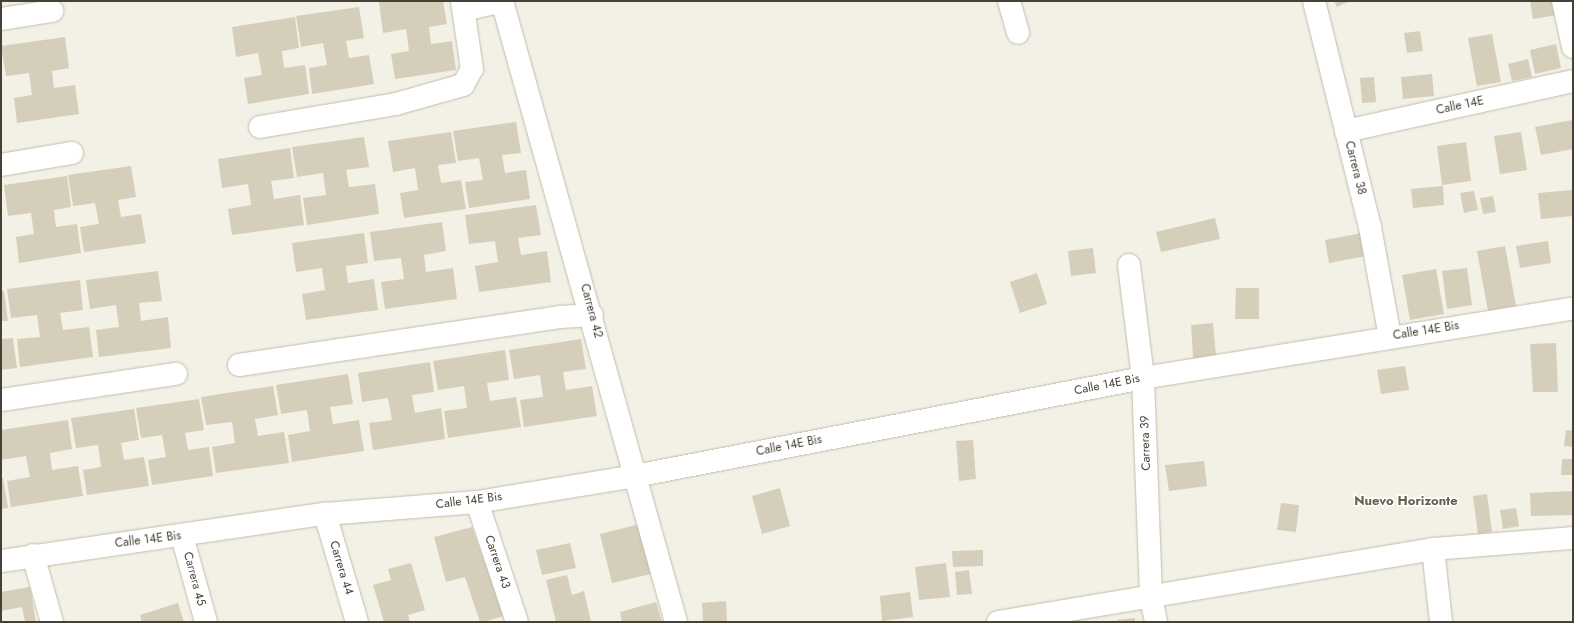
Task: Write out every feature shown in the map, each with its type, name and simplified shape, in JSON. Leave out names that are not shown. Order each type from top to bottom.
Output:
[{"type":"street","points":[[260,127],[396,104],[463,85],[472,69],[463,6],[502,1]]},
{"type":"street","name":"Carrera 42","points":[[502,1],[592,315],[676,622]]},
{"type":"street","points":[[1009,1],[1018,33]]},
{"type":"street","name":"Carrera 38","points":[[1314,1],[1370,227],[1390,337]]},
{"type":"street","points":[[1563,1],[1573,48]]},
{"type":"street","points":[[1,19],[52,11]]},
{"type":"street","name":"Calle 14E","points":[[1346,131],[1573,81]]},
{"type":"street","points":[[1,165],[72,153]]},
{"type":"street","name":"Carrera 39","points":[[1129,265],[1144,378],[1151,598],[1156,622]]},
{"type":"street","name":"Calle 14E Bis","points":[[1,561],[34,555],[182,536],[325,514],[477,502],[635,476],[1144,378],[1573,308]]},
{"type":"street","points":[[239,365],[559,317],[592,315]]},
{"type":"street","points":[[1,400],[176,374]]},
{"type":"street","name":"Carrera 43","points":[[477,502],[517,622]]},
{"type":"street","name":"Carrera 44","points":[[325,514],[357,622]]},
{"type":"street","name":"Carrera 45","points":[[182,536],[206,622]]},
{"type":"street","points":[[998,622],[1151,598],[1433,550],[1573,538]]},
{"type":"street","points":[[1433,550],[1442,622]]},
{"type":"street","points":[[34,555],[52,622]]},
{"type":"building","points":[[443,1],[447,24],[429,27],[431,44],[452,41],[456,70],[395,79],[391,54],[409,51],[406,29],[383,33],[379,2]]},
{"type":"building","points":[[1334,1],[1350,1],[1337,7]]},
{"type":"building","points":[[1530,1],[1555,1],[1557,15],[1533,19]]},
{"type":"building","points":[[359,7],[364,38],[346,41],[349,58],[369,55],[374,84],[312,94],[309,68],[327,65],[323,43],[301,47],[296,16]]},
{"type":"building","points":[[295,17],[299,48],[282,51],[284,68],[305,65],[309,94],[248,104],[244,78],[262,75],[258,53],[236,57],[232,27]]},
{"type":"building","points":[[1420,31],[1423,51],[1407,53],[1404,33]]},
{"type":"building","points":[[1492,34],[1501,82],[1477,86],[1468,38]]},
{"type":"building","points":[[65,37],[69,68],[52,71],[54,88],[75,85],[79,114],[17,123],[14,98],[32,95],[29,73],[6,76],[1,46]]},
{"type":"building","points":[[1556,44],[1561,68],[1535,74],[1530,50]]},
{"type":"building","points":[[1528,59],[1532,77],[1512,81],[1508,64]]},
{"type":"building","points":[[1432,74],[1434,96],[1403,99],[1401,77]]},
{"type":"building","points":[[1374,77],[1376,102],[1362,103],[1360,78]]},
{"type":"building","points":[[1572,120],[1573,149],[1541,155],[1535,127]]},
{"type":"building","points":[[516,122],[521,153],[502,155],[505,173],[526,170],[530,199],[469,208],[465,182],[483,180],[479,158],[458,161],[453,131]]},
{"type":"building","points":[[451,132],[456,163],[438,165],[441,183],[461,180],[466,209],[404,218],[400,193],[418,190],[415,168],[393,172],[388,141]]},
{"type":"building","points":[[1521,132],[1527,170],[1500,174],[1494,136]]},
{"type":"building","points":[[364,137],[369,167],[346,170],[349,187],[375,184],[379,214],[307,225],[303,198],[326,195],[323,173],[297,177],[292,147]]},
{"type":"building","points":[[1466,142],[1471,181],[1442,185],[1437,146]]},
{"type":"building","points":[[290,148],[294,178],[271,181],[274,199],[300,195],[304,225],[232,235],[228,209],[251,205],[248,184],[222,188],[218,159]]},
{"type":"building","points":[[131,166],[136,197],[118,200],[121,217],[141,214],[146,243],[84,252],[80,227],[99,224],[95,203],[73,206],[68,175]]},
{"type":"building","points":[[67,176],[71,207],[54,210],[56,227],[77,224],[81,253],[19,263],[16,237],[34,234],[31,213],[8,216],[4,185]]},
{"type":"building","points":[[1443,186],[1444,205],[1413,208],[1411,189]]},
{"type":"building","points":[[1573,190],[1573,216],[1541,219],[1538,193]]},
{"type":"building","points":[[1474,191],[1478,210],[1464,213],[1460,193]]},
{"type":"building","points":[[1493,196],[1496,212],[1483,214],[1480,198]]},
{"type":"building","points":[[536,205],[541,235],[518,238],[521,255],[547,251],[551,282],[479,292],[475,266],[498,262],[495,241],[469,244],[465,215]]},
{"type":"building","points":[[1215,218],[1220,239],[1161,252],[1156,232]]},
{"type":"building","points":[[442,222],[446,251],[424,255],[426,272],[453,268],[457,299],[385,309],[381,282],[404,279],[401,258],[374,261],[370,232]]},
{"type":"building","points":[[364,233],[368,263],[346,266],[348,283],[374,279],[378,310],[306,320],[302,294],[325,290],[322,268],[296,272],[292,243]]},
{"type":"building","points":[[1362,233],[1366,256],[1329,263],[1325,240]]},
{"type":"building","points":[[1548,241],[1551,263],[1520,268],[1516,246]]},
{"type":"building","points":[[1505,246],[1516,306],[1488,311],[1477,251]]},
{"type":"building","points":[[1093,248],[1096,273],[1071,276],[1068,251]]},
{"type":"building","points":[[1467,268],[1472,305],[1447,309],[1442,271]]},
{"type":"building","points":[[1436,269],[1444,314],[1410,320],[1402,275]]},
{"type":"building","points":[[158,271],[162,301],[139,303],[141,321],[168,317],[171,348],[99,357],[96,330],[119,327],[116,305],[90,309],[86,280]]},
{"type":"building","points":[[1037,273],[1047,304],[1020,313],[1010,282]]},
{"type":"building","points":[[80,280],[83,310],[60,313],[63,330],[89,327],[93,357],[20,367],[17,339],[40,337],[37,315],[11,318],[7,289]]},
{"type":"building","points":[[1236,288],[1259,288],[1259,319],[1235,319]]},
{"type":"building","points":[[1,291],[4,291],[8,321],[1,321]]},
{"type":"building","points":[[1213,323],[1216,356],[1193,358],[1191,325]]},
{"type":"building","points":[[13,338],[17,368],[1,370],[1,339]]},
{"type":"building","points":[[581,339],[586,369],[563,372],[566,390],[592,386],[597,416],[524,427],[520,400],[543,397],[540,375],[514,379],[509,350]]},
{"type":"building","points":[[1556,343],[1558,392],[1533,392],[1530,344]]},
{"type":"building","points":[[505,350],[509,380],[487,383],[490,401],[516,397],[521,427],[448,438],[444,411],[467,408],[464,386],[438,390],[433,361]]},
{"type":"building","points":[[430,362],[434,392],[412,395],[415,413],[441,408],[445,439],[373,450],[369,423],[392,420],[388,398],[362,402],[358,373]]},
{"type":"building","points":[[1405,366],[1409,390],[1381,394],[1377,370]]},
{"type":"building","points":[[348,374],[353,404],[330,407],[333,424],[359,420],[364,451],[292,462],[288,435],[310,431],[307,410],[281,414],[276,385]]},
{"type":"building","points":[[273,386],[278,415],[255,419],[258,436],[284,432],[289,463],[216,473],[212,447],[235,443],[232,422],[206,425],[201,397]]},
{"type":"building","points":[[199,399],[204,430],[185,433],[188,450],[209,447],[213,476],[152,485],[148,460],[166,457],[162,435],[141,438],[136,408]]},
{"type":"building","points":[[134,409],[139,440],[121,443],[124,460],[144,457],[149,486],[87,495],[83,470],[101,467],[98,445],[76,448],[71,418]]},
{"type":"building","points":[[68,420],[72,449],[50,453],[52,470],[78,466],[83,496],[11,507],[7,481],[30,477],[26,456],[1,460],[1,430]]},
{"type":"building","points":[[1566,430],[1573,431],[1573,447],[1564,446]]},
{"type":"building","points":[[973,440],[976,479],[959,481],[956,441]]},
{"type":"building","points":[[1562,459],[1573,459],[1573,475],[1561,475]]},
{"type":"building","points":[[1204,461],[1207,486],[1169,491],[1165,465]]},
{"type":"building","points":[[1,478],[3,478],[8,508],[1,509]]},
{"type":"building","points":[[780,488],[790,526],[762,534],[752,496]]},
{"type":"building","points":[[1573,491],[1573,515],[1531,516],[1530,493]]},
{"type":"building","points":[[1487,494],[1492,532],[1478,534],[1473,496]]},
{"type":"building","points":[[1281,503],[1299,505],[1296,532],[1277,530]]},
{"type":"building","points":[[1516,508],[1519,526],[1503,529],[1500,510]]},
{"type":"building","points":[[640,524],[651,574],[612,583],[600,534]]},
{"type":"building","points":[[472,527],[504,616],[483,622],[480,622],[465,577],[446,582],[434,537]]},
{"type":"building","points":[[570,543],[576,568],[542,575],[536,550]]},
{"type":"building","points":[[983,550],[983,566],[953,567],[952,551]]},
{"type":"building","points":[[411,563],[425,610],[408,615],[410,622],[384,622],[373,585],[391,580],[388,569]]},
{"type":"building","points":[[946,563],[950,597],[919,600],[915,567]]},
{"type":"building","points":[[969,570],[972,594],[957,595],[955,572]]},
{"type":"building","points":[[567,575],[572,595],[584,591],[591,622],[556,622],[546,580]]},
{"type":"building","points":[[30,587],[36,622],[25,622],[22,607],[1,611],[1,592]]},
{"type":"building","points":[[910,592],[913,617],[882,621],[880,596]]},
{"type":"building","points":[[726,601],[727,622],[703,622],[702,603]]},
{"type":"building","points":[[656,602],[662,622],[622,622],[620,612]]},
{"type":"building","points":[[178,603],[184,622],[142,622],[140,615]]},
{"type":"building","points":[[1135,618],[1135,622],[1117,622],[1117,620]]},
{"type":"district","name":"Nuevo Horizonte","points":[[1406,501]]}]
